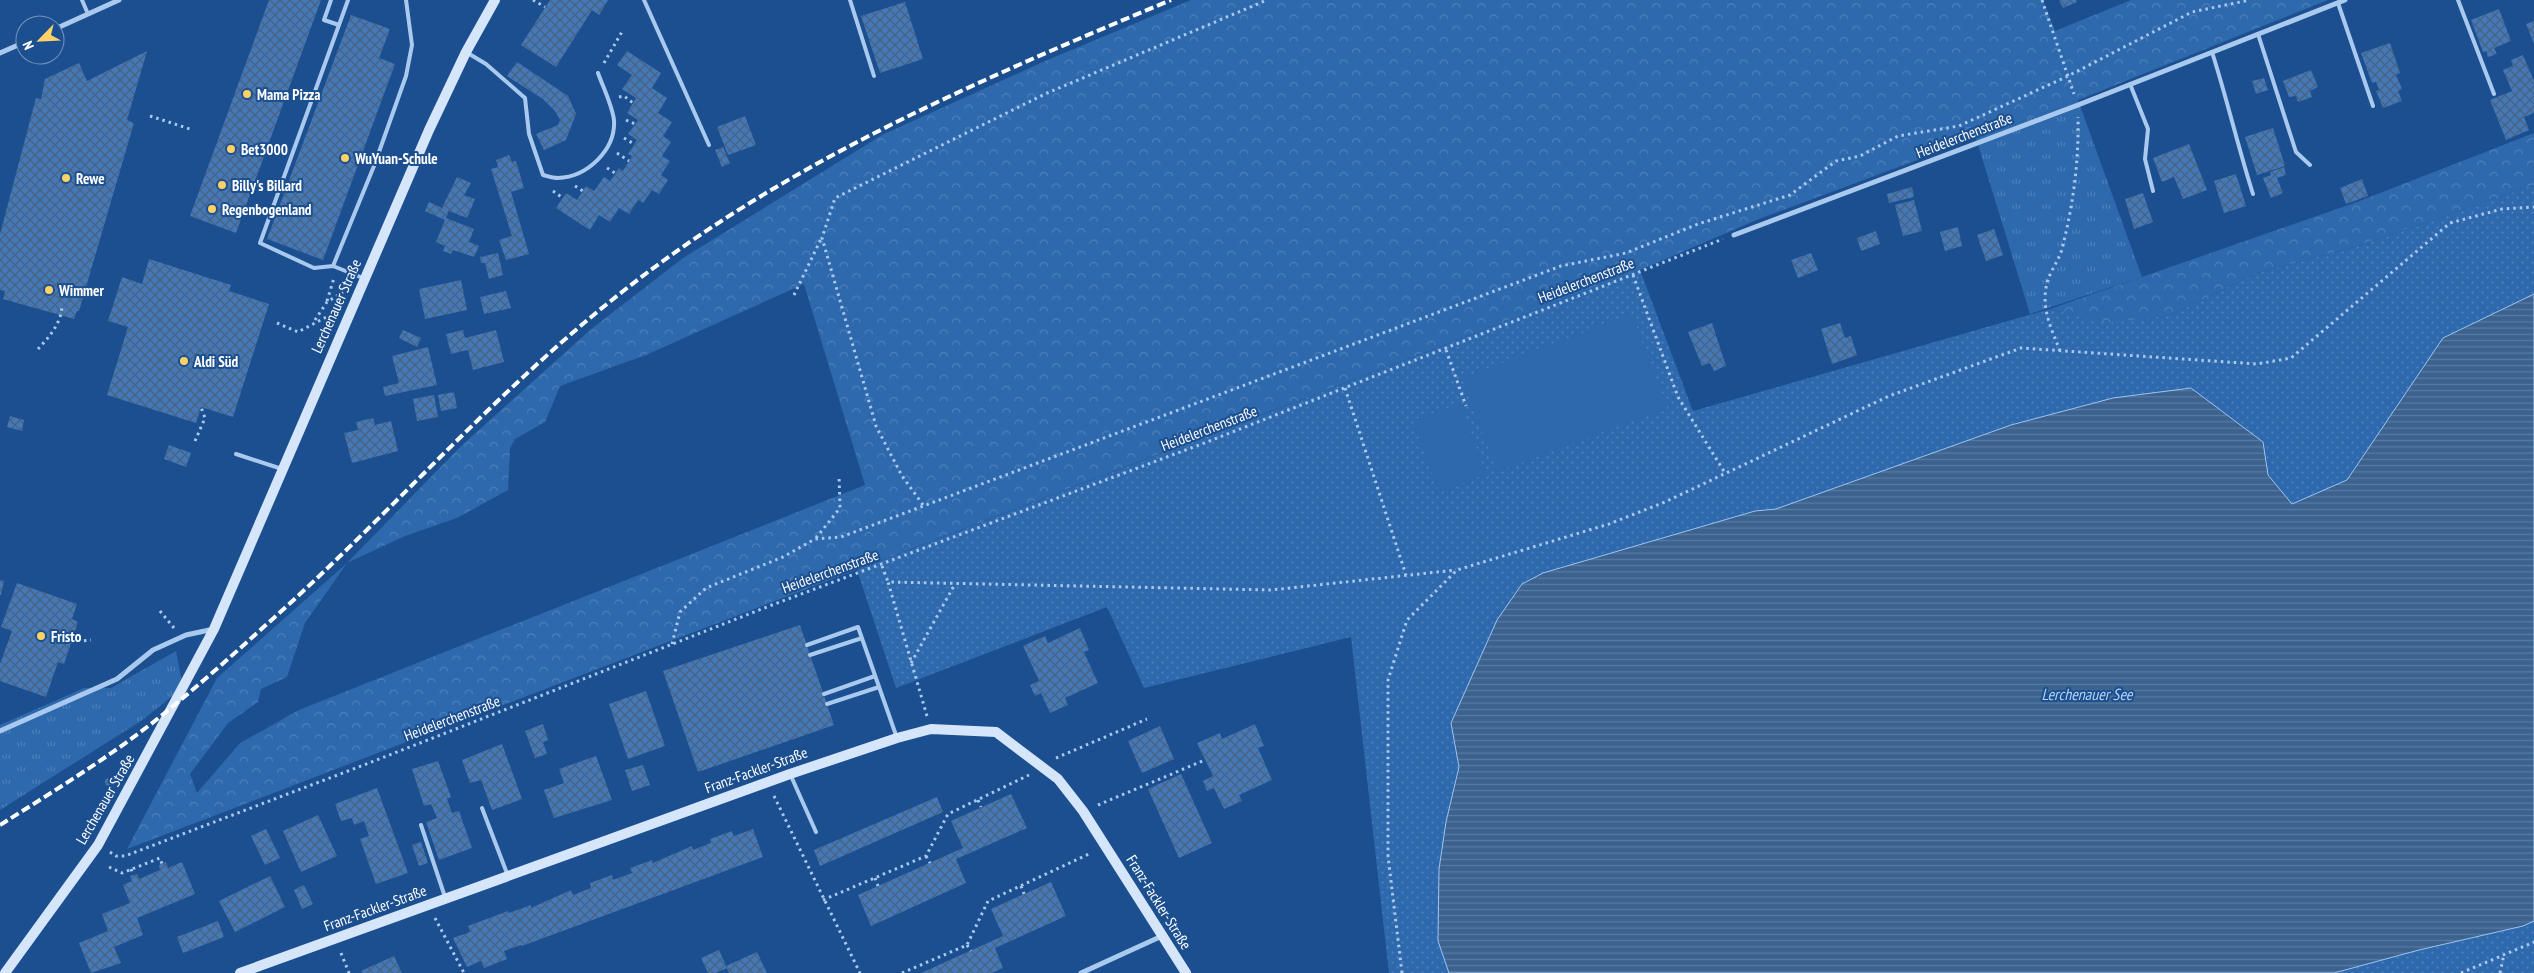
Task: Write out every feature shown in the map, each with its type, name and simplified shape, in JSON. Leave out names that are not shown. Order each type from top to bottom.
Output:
[{"type":"street","points":[[65,24],[119,0]]},
{"type":"street","name":"Lerchenauer Straße","points":[[5,973],[98,845],[214,629],[429,130],[466,52],[495,0]]},
{"type":"street","name":"Heidelerchenstraße","points":[[1734,235],[2078,105],[2345,0]]},
{"type":"street","points":[[0,53],[15,46]]},
{"type":"street","points":[[0,732],[117,679],[153,650],[182,637],[214,629]]},
{"type":"street","name":"Franz-Fackler-Straße","points":[[240,973],[790,774],[896,738],[930,729],[996,732],[1058,779],[1106,846],[1186,973]]},
{"type":"street","points":[[1081,973],[1162,936]]},
{"type":"lane","points":[[82,0],[88,14]]},
{"type":"lane","points":[[331,0],[324,20],[339,25]]},
{"type":"lane","points":[[348,0],[260,243],[314,268],[335,267],[364,279]]},
{"type":"lane","points":[[335,267],[406,76],[412,45],[406,0]]},
{"type":"lane","points":[[644,0],[709,145]]},
{"type":"lane","points":[[850,0],[874,76]]},
{"type":"lane","points":[[2458,0],[2494,94]]},
{"type":"lane","points":[[2338,3],[2373,106]]},
{"type":"lane","points":[[2258,34],[2296,152],[2310,165]]},
{"type":"lane","points":[[466,52],[486,64],[525,98],[529,134],[543,175],[558,178],[578,172],[598,161],[607,150],[613,135],[614,120],[598,73]]},
{"type":"lane","points":[[2212,52],[2253,194]]},
{"type":"lane","points":[[2130,84],[2148,129],[2145,159],[2153,191]]},
{"type":"lane","points":[[236,454],[282,469]]},
{"type":"lane","points":[[807,645],[858,627],[896,738]]},
{"type":"lane","points":[[810,656],[862,638]]},
{"type":"lane","points":[[824,694],[875,676]]},
{"type":"lane","points":[[827,704],[879,687]]},
{"type":"lane","points":[[790,774],[816,832]]},
{"type":"lane","points":[[482,808],[508,876]]},
{"type":"lane","points":[[421,825],[445,899]]},
{"type":"path","points":[[533,0],[545,7]]},
{"type":"path","points":[[794,295],[822,238],[835,198],[1045,94],[1267,0]]},
{"type":"path","points":[[2042,0],[2078,105],[2079,154],[2071,204],[2061,252],[2046,287],[2046,314],[2060,350]]},
{"type":"path","points":[[815,539],[841,537],[1561,266],[1626,253],[1698,224],[1790,195],[1836,161],[1860,156],[1898,136],[1959,126],[2068,76],[2192,12],[2250,0]]},
{"type":"path","points":[[598,73],[623,30]]},
{"type":"path","points":[[150,116],[190,129]]},
{"type":"path","points":[[888,582],[1271,590],[1457,570],[1609,524],[1665,502],[1889,396],[2021,348],[2257,364],[2291,358],[2450,223],[2502,209],[2534,207]]},
{"type":"path","name":"Heidelerchenstraße","points":[[98,845],[116,856],[125,856],[772,605],[882,566],[1345,388],[1734,235]]},
{"type":"path","points":[[822,238],[876,426],[902,476],[923,505]]},
{"type":"path","points":[[327,302],[335,267]]},
{"type":"path","points":[[1633,276],[1678,396],[1725,473]]},
{"type":"path","points":[[314,322],[327,302],[336,295],[348,291]]},
{"type":"path","points":[[38,349],[52,334],[61,316],[62,306]]},
{"type":"path","points":[[277,323],[298,332],[314,322],[340,312]]},
{"type":"path","points":[[1446,350],[1466,406]]},
{"type":"path","points":[[1345,388],[1406,575]]},
{"type":"path","points":[[195,441],[205,418],[201,407]]},
{"type":"path","points":[[672,645],[680,612],[706,588],[783,557],[815,539],[840,508],[839,475]]},
{"type":"path","points":[[882,566],[930,729]]},
{"type":"path","points":[[1402,973],[1388,856],[1388,680],[1408,620],[1457,570]]},
{"type":"path","points":[[910,663],[955,584]]},
{"type":"path","points":[[160,611],[182,637]]},
{"type":"path","points":[[71,642],[91,640]]},
{"type":"path","points":[[823,900],[926,856],[948,814],[1041,767],[1147,718]]},
{"type":"path","points":[[1083,812],[1205,760]]},
{"type":"path","points":[[768,782],[823,900],[860,973]]},
{"type":"path","points":[[978,800],[981,807]]},
{"type":"path","points":[[902,973],[968,944],[988,901],[1106,846]]},
{"type":"path","points":[[926,856],[930,863]]},
{"type":"path","points":[[109,867],[122,873],[160,858],[162,864]]},
{"type":"path","points":[[131,869],[133,875]]},
{"type":"path","points":[[875,878],[878,886]]},
{"type":"path","points":[[1021,885],[1024,894]]},
{"type":"path","points":[[428,905],[464,973]]},
{"type":"path","points":[[335,939],[349,973]]},
{"type":"path","points":[[2461,973],[2534,942]]},
{"type":"path","points":[[968,944],[971,951]]},
{"type":"path","points":[[2500,973],[2504,954]]},
{"type":"path","points":[[916,967],[919,973]]},
{"type":"green space","points":[[1191,0],[2043,0],[2055,31],[2131,0],[2328,0],[2078,100],[1759,219],[1640,270],[127,849],[217,678],[347,563],[461,446],[590,330],[683,258],[882,135],[1045,61]],"holes":[[[804,284],[865,485],[299,710],[240,743],[197,793],[190,774],[228,723],[258,702],[261,689],[287,677],[305,623],[347,563],[405,536],[457,518],[508,490],[510,448],[515,439],[545,422],[560,386],[646,355]]]},
{"type":"green space","points":[[2078,100],[2142,277],[2030,314],[1976,138]]},
{"type":"green space","points":[[2534,133],[2534,185],[2358,246],[2257,273],[2171,315],[2107,324],[2050,309],[2357,202]]},
{"type":"green space","name":"Lerchenauer See","points":[[2534,185],[2534,973],[1389,973],[1351,637],[1144,688],[1107,607],[896,688],[857,570],[1640,270],[1693,411],[2050,309],[2107,323],[2171,315],[2257,273],[2358,246]]},
{"type":"green space","points":[[1632,314],[1667,408],[1497,472],[1462,378]]},
{"type":"green space","points":[[1460,403],[1486,474],[1439,492],[1413,421]]},
{"type":"green space","points":[[176,651],[183,688],[141,721],[0,810],[0,725],[84,688],[111,688]]},
{"type":"water","name":"Lerchenauer See","points":[[2534,294],[2534,921],[2523,926],[2419,950],[2334,973],[1449,973],[1438,941],[1439,869],[1446,822],[1459,767],[1451,723],[1497,620],[1522,584],[1543,573],[1755,511],[1776,509],[2011,425],[2113,398],[2191,388],[2263,442],[2268,475],[2292,504],[2347,480],[2443,338]]},
{"type":"building","points":[[269,0],[321,0],[236,233],[190,216]]},
{"type":"building","points":[[550,0],[608,0],[599,15],[592,10],[556,67],[521,45]]},
{"type":"building","points":[[2059,0],[2076,0],[2077,2],[2063,8]]},
{"type":"building","points":[[905,2],[923,59],[880,73],[861,16]]},
{"type":"building","points":[[2499,9],[2511,41],[2494,48],[2497,54],[2488,57],[2486,51],[2483,52],[2471,20]]},
{"type":"building","points":[[351,15],[390,29],[379,58],[395,64],[323,260],[267,239]]},
{"type":"building","points":[[2534,21],[2534,44],[2526,24]]},
{"type":"building","points":[[2390,43],[2400,73],[2396,75],[2402,89],[2398,91],[2402,101],[2383,108],[2376,91],[2379,90],[2376,82],[2372,83],[2361,53]]},
{"type":"building","name":"Rewe","points":[[147,51],[127,120],[134,123],[79,311],[77,311],[74,319],[3,299],[5,291],[0,290],[0,234],[36,98],[41,99],[45,79],[79,63],[87,81]]},
{"type":"building","points":[[627,51],[661,73],[652,88],[667,98],[658,113],[672,122],[663,136],[671,142],[662,156],[670,161],[661,175],[668,180],[659,194],[652,190],[643,203],[638,200],[629,214],[619,208],[610,222],[599,215],[590,230],[556,208],[566,193],[577,200],[586,186],[594,191],[604,177],[610,181],[619,168],[623,171],[632,156],[628,154],[637,140],[628,134],[638,120],[627,113],[636,98],[622,89],[632,75],[617,65]]},
{"type":"building","points":[[2523,55],[2534,81],[2534,113],[2524,117],[2529,130],[2506,140],[2490,100],[2512,91],[2503,70],[2513,66],[2511,60]]},
{"type":"building","points":[[517,62],[568,96],[576,114],[566,140],[544,150],[536,134],[558,125],[560,120],[555,111],[543,99],[507,76]]},
{"type":"building","points":[[2311,70],[2318,87],[2310,91],[2312,97],[2298,102],[2296,96],[2289,97],[2283,81]]},
{"type":"building","points":[[2264,78],[2268,90],[2256,94],[2252,81]]},
{"type":"building","points":[[745,116],[756,145],[728,155],[717,127]]},
{"type":"building","points":[[2273,128],[2285,166],[2257,175],[2245,137]]},
{"type":"building","points":[[2189,144],[2207,190],[2183,199],[2174,177],[2162,182],[2153,158]]},
{"type":"building","points":[[723,147],[730,163],[722,167],[715,150]]},
{"type":"building","points":[[509,155],[512,162],[516,161],[524,188],[511,192],[529,254],[506,260],[499,240],[512,236],[491,169],[498,167],[496,160]]},
{"type":"building","points":[[2284,167],[2286,175],[2277,178],[2283,193],[2271,198],[2263,178],[2271,175],[2270,172]]},
{"type":"building","points":[[2236,174],[2246,206],[2224,213],[2214,181]]},
{"type":"building","points":[[457,177],[471,183],[464,195],[475,199],[467,218],[449,211],[446,218],[474,229],[469,242],[479,246],[474,257],[453,250],[451,254],[443,251],[445,246],[436,242],[445,220],[425,211],[429,202],[442,208]]},
{"type":"building","points":[[2362,179],[2368,196],[2346,204],[2340,188]]},
{"type":"building","points":[[1912,187],[1914,197],[1889,203],[1887,194]]},
{"type":"building","points":[[2143,193],[2153,222],[2134,229],[2125,199]]},
{"type":"building","points":[[1914,200],[1922,231],[1903,236],[1895,205]]},
{"type":"building","points":[[1958,227],[1962,246],[1945,251],[1940,232]]},
{"type":"building","points":[[1994,229],[2003,255],[1986,261],[1977,235]]},
{"type":"building","points":[[1876,231],[1880,244],[1861,251],[1857,238]]},
{"type":"building","points":[[498,253],[503,275],[489,279],[485,263],[481,263],[480,257]]},
{"type":"building","points":[[1811,253],[1818,270],[1798,278],[1791,260]]},
{"type":"building","name":"Aldi Süd","points":[[149,259],[231,285],[229,291],[269,304],[233,417],[201,407],[196,423],[107,395],[128,327],[108,321],[122,277],[142,284]]},
{"type":"building","points":[[461,280],[467,310],[425,319],[419,289]]},
{"type":"building","points":[[506,291],[511,308],[484,314],[480,297]]},
{"type":"building","points":[[1712,323],[1726,366],[1714,371],[1710,363],[1702,366],[1688,332]]},
{"type":"building","points":[[1840,323],[1845,338],[1851,336],[1857,355],[1832,364],[1821,329]]},
{"type":"building","points":[[403,330],[421,338],[417,347],[399,338]]},
{"type":"building","points":[[463,330],[465,338],[496,330],[504,362],[473,370],[468,350],[451,354],[446,334]]},
{"type":"building","points":[[428,347],[437,385],[385,396],[383,387],[399,383],[392,356]]},
{"type":"building","points":[[454,392],[457,408],[441,411],[438,395]]},
{"type":"building","points":[[434,395],[438,417],[417,421],[413,399]]},
{"type":"building","points":[[10,416],[24,420],[22,431],[7,427]]},
{"type":"building","points":[[373,418],[375,425],[391,421],[398,451],[352,463],[344,433],[358,430],[356,422]]},
{"type":"building","points":[[169,445],[191,453],[186,467],[164,459]]},
{"type":"building","points":[[0,580],[4,581],[1,595],[0,595]]},
{"type":"building","name":"Fristo","points":[[17,583],[77,604],[72,619],[78,622],[64,664],[58,662],[46,697],[0,681],[0,664],[12,631],[1,627]]},
{"type":"building","points":[[800,625],[834,725],[698,772],[663,671]]},
{"type":"building","points":[[1080,628],[1089,650],[1084,652],[1098,683],[1065,698],[1068,705],[1050,713],[1041,693],[1035,696],[1030,685],[1039,681],[1023,646],[1045,636],[1048,643]]},
{"type":"building","points":[[646,691],[665,746],[628,759],[609,704]]},
{"type":"building","points":[[543,724],[548,740],[543,742],[547,754],[535,758],[525,731]]},
{"type":"building","points":[[1255,724],[1264,746],[1258,748],[1272,780],[1239,795],[1242,801],[1224,809],[1214,788],[1207,791],[1203,781],[1213,776],[1197,743],[1220,733],[1222,739]]},
{"type":"building","points":[[1160,726],[1174,759],[1142,773],[1128,741]]},
{"type":"building","points":[[502,744],[522,799],[492,810],[481,780],[470,783],[462,760]]},
{"type":"building","points":[[596,756],[612,800],[554,818],[544,790],[564,783],[559,769]]},
{"type":"building","points":[[438,761],[451,797],[447,799],[452,813],[459,811],[472,848],[439,860],[426,822],[437,818],[431,804],[424,806],[412,769]]},
{"type":"building","points":[[643,765],[650,785],[632,791],[625,770]]},
{"type":"building","points":[[1181,774],[1212,843],[1179,858],[1148,789]]},
{"type":"building","points":[[109,778],[113,782],[109,786],[105,782]]},
{"type":"building","points":[[377,788],[408,873],[376,884],[360,839],[369,836],[364,821],[354,825],[352,818],[341,821],[335,804]]},
{"type":"building","points":[[1011,794],[1027,828],[956,859],[966,883],[871,926],[858,895],[963,848],[951,821]]},
{"type":"building","points":[[937,797],[943,812],[820,866],[814,850]]},
{"type":"building","points":[[318,815],[337,856],[301,872],[283,831]]},
{"type":"building","points":[[266,829],[280,858],[265,865],[251,836]]},
{"type":"building","points":[[753,829],[763,857],[504,951],[507,959],[484,968],[481,961],[467,967],[453,938],[470,932],[468,926],[508,911],[509,913],[531,905],[531,908],[571,890],[573,895],[591,888],[590,883],[612,875],[613,880],[632,873],[630,868],[652,860],[653,863],[692,846],[693,850],[711,843],[710,839],[732,831],[734,836]]},
{"type":"building","points":[[421,842],[428,863],[419,866],[412,845]]},
{"type":"building","points":[[166,862],[168,868],[182,862],[195,894],[137,918],[143,935],[114,947],[121,963],[91,973],[79,943],[108,931],[102,914],[130,903],[123,885],[132,881],[130,876],[137,874],[139,879],[160,870],[159,865]]},
{"type":"building","points":[[270,876],[285,907],[235,932],[219,901]]},
{"type":"building","points":[[1051,882],[1066,916],[995,948],[1003,968],[992,973],[921,973],[1003,936],[991,909]]},
{"type":"building","points":[[304,885],[313,904],[302,909],[294,890]]},
{"type":"building","points":[[218,921],[224,937],[183,953],[177,937]]},
{"type":"building","points":[[719,950],[727,968],[716,973],[708,973],[701,958]]},
{"type":"building","points":[[757,952],[767,973],[729,973],[726,966]]},
{"type":"building","points":[[394,956],[402,973],[362,973],[361,971]]},
{"type":"railway","points":[[0,825],[114,751],[183,698],[321,575],[532,369],[622,292],[685,245],[751,202],[818,163],[886,127],[1027,61],[1171,0]]},
{"type":"place","name":"Mama Pizza","points":[[247,94]]},
{"type":"place","name":"Bet3000","points":[[231,149]]},
{"type":"place","name":"WuYuan-Schule","points":[[345,158]]},
{"type":"place","name":"Rewe","points":[[66,178]]},
{"type":"place","name":"Billy's Billard","points":[[222,185]]},
{"type":"place","name":"Regenbogenland","points":[[212,209]]},
{"type":"place","name":"Wimmer","points":[[49,290]]},
{"type":"place","name":"Aldi Süd","points":[[184,361]]},
{"type":"place","name":"Fristo","points":[[41,636]]}]
